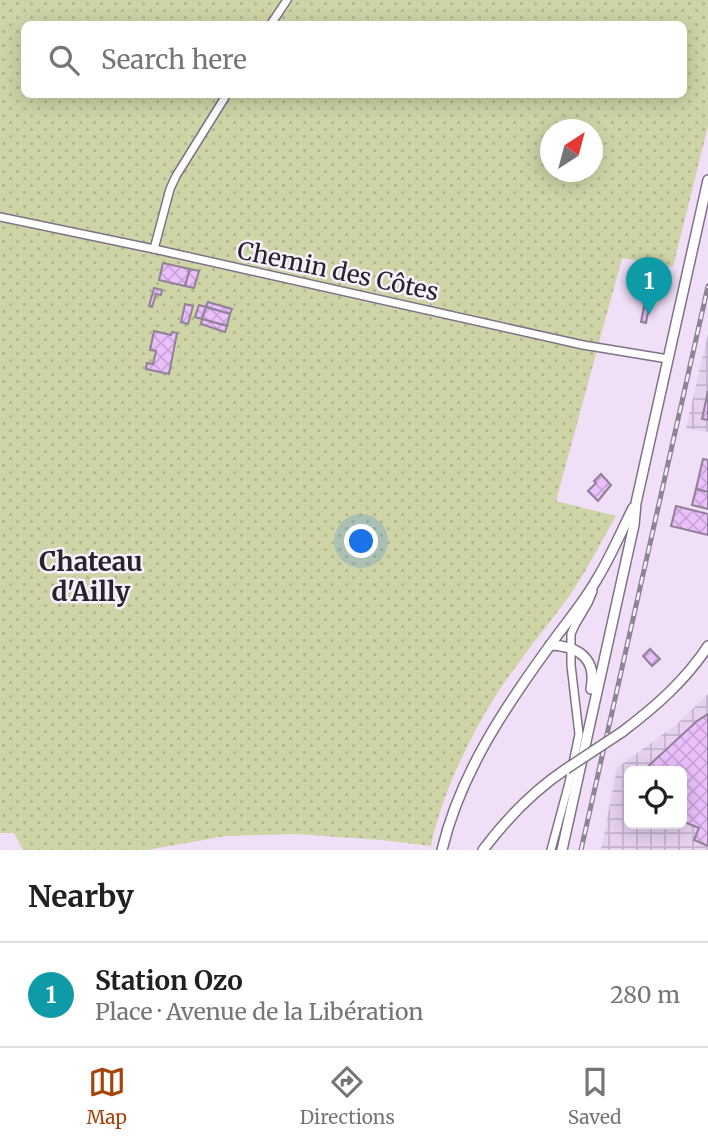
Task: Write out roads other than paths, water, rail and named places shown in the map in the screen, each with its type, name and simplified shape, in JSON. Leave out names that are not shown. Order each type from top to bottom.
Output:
[{"type":"street","points":[[273,21],[287,0]]},
{"type":"street","points":[[154,249],[176,176],[225,98]]},
{"type":"street","points":[[562,850],[634,525],[635,503],[708,180]]},
{"type":"street","name":"Chemin des Côtes","points":[[0,217],[583,345],[668,359]]},
{"type":"street","points":[[442,850],[454,810],[484,744],[510,702],[597,580],[635,503]]},
{"type":"street","points":[[551,850],[579,734],[571,634],[597,580]]},
{"type":"street","points":[[550,645],[571,648],[582,654],[592,668],[591,716]]},
{"type":"street","points":[[482,850],[522,804],[547,782],[622,732],[671,692],[708,646]]},
{"type":"railway","points":[[581,850],[708,286]]},
{"type":"place","name":"Station Ozo","points":[[649,315]]},
{"type":"district","name":"Chateau d'Ailly","points":[[91,576]]}]
